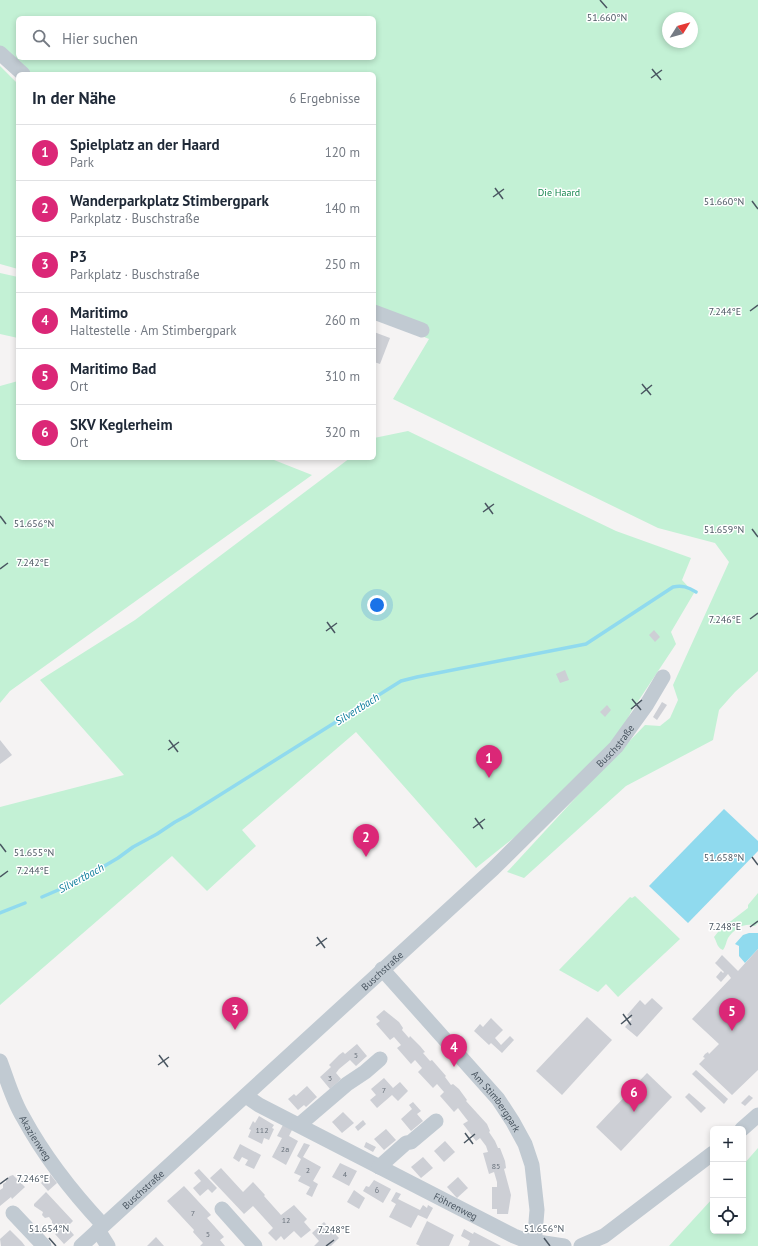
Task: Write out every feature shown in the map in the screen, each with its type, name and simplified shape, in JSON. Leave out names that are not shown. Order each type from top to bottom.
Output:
[{"type":"street","points":[[0,53],[21,72]]},
{"type":"street","points":[[376,313],[422,330]]},
{"type":"street","name":"Buschstraße","points":[[81,1246],[100,1227],[246,1096],[382,969],[474,888],[616,747],[647,704],[663,677]]},
{"type":"street","name":"Am Stimbergpark","points":[[382,969],[498,1099],[514,1122],[525,1144],[532,1165],[537,1210],[534,1243]]},
{"type":"street","points":[[299,1125],[347,1084],[365,1072],[380,1059]]},
{"type":"street","name":"Akazienweg","points":[[0,1061],[22,1116],[46,1154],[100,1227],[108,1246]]},
{"type":"street","name":"Föhrenweg","points":[[246,1096],[259,1105],[514,1236],[534,1243]]},
{"type":"street","points":[[745,1126],[758,1115]]},
{"type":"street","points":[[379,1166],[406,1143],[411,1142],[436,1121]]},
{"type":"street","points":[[581,1246],[604,1236],[710,1155]]},
{"type":"street","points":[[222,1209],[255,1246]]},
{"type":"street","points":[[13,1213],[44,1246]]},
{"type":"street","points":[[534,1243],[564,1246]]},
{"type":"green space","name":"Die Haard","points":[[0,0],[758,0],[758,671],[735,692],[719,710],[713,740],[626,786],[524,878],[507,872],[645,725],[660,726],[670,718],[678,700],[673,685],[729,562],[715,543],[658,528],[393,399],[429,339],[376,317],[376,72],[26,72],[0,47]]},
{"type":"green space","points":[[0,66],[16,82],[16,268],[0,264]]},
{"type":"green space","points":[[0,273],[16,277],[16,338],[0,334]]},
{"type":"green space","points":[[16,382],[16,460],[274,460],[312,475],[10,691],[0,703],[0,386]]},
{"type":"green space","points":[[408,431],[616,531],[691,558],[682,580],[694,593],[671,632],[676,644],[631,712],[624,726],[596,762],[516,836],[476,868],[356,732],[242,830],[256,846],[207,891],[172,856],[0,1005],[0,807],[124,775],[40,680],[135,620],[347,460],[376,460],[376,438]]},
{"type":"green space","points":[[758,893],[758,923],[755,926],[746,925],[735,930],[728,938],[723,950],[721,949],[714,937],[726,922],[731,921],[748,908],[748,905]]},
{"type":"green space","points":[[635,896],[680,939],[618,997],[606,984],[598,992],[559,970],[630,897],[632,898]]},
{"type":"green space","points":[[758,1148],[758,1246],[669,1246],[710,1201],[710,1234],[746,1234],[746,1162]]},
{"type":"water","points":[[724,809],[758,841],[758,851],[688,923],[649,886]]},
{"type":"water","points":[[758,933],[758,949],[745,963],[739,956],[739,946],[735,944],[743,935]]},
{"type":"building","points":[[376,333],[390,338],[380,364],[376,363]]},
{"type":"building","points":[[654,630],[660,637],[655,642],[649,635]]},
{"type":"building","points":[[565,670],[569,680],[560,683],[556,674]]},
{"type":"building","points":[[662,702],[667,705],[657,720],[653,717]]},
{"type":"building","points":[[607,705],[611,710],[605,717],[600,712]]},
{"type":"building","points":[[0,740],[12,755],[0,764]]},
{"type":"building","points":[[758,949],[758,1070],[732,1095],[699,1064],[705,1058],[703,1057],[705,1054],[708,1052],[709,1054],[719,1044],[692,1019],[731,978],[728,974],[721,982],[716,977],[721,971],[723,973],[724,972],[715,963],[722,955],[738,971]]},
{"type":"building","points":[[652,998],[663,1008],[637,1037],[625,1027],[632,1019],[627,1015],[640,1000],[645,1005]]},
{"type":"building","points":[[384,1010],[399,1022],[403,1028],[402,1030],[409,1038],[410,1036],[420,1046],[425,1052],[423,1053],[430,1061],[432,1060],[446,1076],[445,1077],[451,1085],[453,1084],[459,1089],[467,1100],[466,1101],[487,1124],[490,1131],[489,1132],[498,1148],[500,1148],[505,1161],[506,1168],[504,1169],[511,1195],[508,1214],[497,1214],[497,1209],[492,1209],[492,1187],[497,1187],[497,1182],[494,1172],[489,1174],[483,1153],[488,1152],[486,1146],[480,1138],[476,1141],[463,1124],[468,1121],[458,1108],[454,1112],[440,1096],[444,1092],[437,1084],[433,1088],[418,1072],[422,1068],[415,1060],[411,1064],[397,1048],[401,1045],[394,1037],[390,1040],[376,1024],[380,1021],[376,1017]]},
{"type":"building","points":[[587,1017],[612,1040],[562,1095],[536,1071]]},
{"type":"building","points":[[491,1018],[503,1030],[495,1038],[501,1045],[510,1036],[514,1040],[502,1053],[491,1043],[489,1045],[474,1031],[480,1024],[483,1027]]},
{"type":"building","points":[[357,1044],[367,1056],[356,1066],[350,1060],[339,1069],[336,1073],[341,1079],[330,1089],[320,1077],[331,1067],[329,1065],[339,1055],[343,1052],[345,1054]]},
{"type":"building","points":[[696,1070],[728,1099],[724,1104],[692,1074]]},
{"type":"building","points":[[647,1073],[672,1097],[621,1151],[596,1127]]},
{"type":"building","points":[[384,1078],[393,1088],[400,1082],[408,1091],[398,1101],[392,1095],[377,1108],[370,1100],[376,1095],[371,1089]]},
{"type":"building","points":[[307,1086],[317,1097],[306,1107],[304,1105],[298,1110],[288,1099],[294,1094],[296,1096]]},
{"type":"building","points":[[689,1093],[706,1108],[701,1113],[685,1097]]},
{"type":"building","points":[[749,1095],[753,1098],[745,1106],[741,1103]]},
{"type":"building","points":[[413,1102],[421,1111],[417,1114],[423,1121],[411,1131],[401,1119],[412,1109],[409,1105]]},
{"type":"building","points":[[343,1112],[354,1123],[342,1133],[332,1122]]},
{"type":"building","points":[[259,1116],[274,1125],[272,1128],[274,1129],[269,1140],[264,1138],[262,1144],[248,1137],[251,1130],[249,1129],[253,1121],[255,1123]]},
{"type":"building","points":[[363,1120],[366,1124],[358,1131],[355,1127]]},
{"type":"building","points":[[284,1123],[293,1128],[289,1136],[298,1141],[286,1165],[272,1157],[282,1138],[277,1136]]},
{"type":"building","points":[[386,1129],[396,1140],[384,1150],[374,1139]]},
{"type":"building","points":[[445,1141],[455,1152],[444,1162],[434,1151]]},
{"type":"building","points":[[366,1142],[376,1147],[373,1152],[364,1147]]},
{"type":"building","points":[[304,1143],[310,1145],[303,1157],[321,1167],[313,1181],[318,1184],[312,1197],[306,1194],[310,1187],[298,1181],[301,1176],[294,1173],[301,1159],[297,1156]]},
{"type":"building","points":[[240,1144],[261,1155],[254,1169],[245,1165],[248,1160],[242,1157],[239,1162],[233,1158]]},
{"type":"building","points":[[423,1157],[433,1168],[421,1178],[411,1167]]},
{"type":"building","points":[[340,1163],[357,1171],[349,1186],[332,1177]]},
{"type":"building","points":[[221,1168],[243,1192],[253,1182],[281,1215],[294,1205],[307,1219],[304,1222],[311,1230],[301,1238],[294,1231],[284,1240],[281,1236],[276,1241],[268,1233],[273,1228],[253,1206],[244,1214],[210,1178]]},
{"type":"building","points":[[199,1169],[217,1188],[212,1193],[208,1189],[200,1196],[193,1188],[201,1181],[194,1173]]},
{"type":"building","points":[[50,1174],[57,1183],[48,1191],[41,1183]]},
{"type":"building","points":[[13,1175],[25,1187],[12,1199],[11,1197],[0,1206],[0,1190],[3,1188],[3,1184],[6,1182],[6,1179]]},
{"type":"building","points":[[458,1177],[468,1188],[457,1198],[447,1187]]},
{"type":"building","points":[[374,1180],[391,1189],[383,1203],[363,1191],[366,1186],[369,1187]]},
{"type":"building","points":[[184,1186],[211,1215],[207,1218],[224,1237],[220,1240],[225,1246],[200,1246],[203,1243],[193,1232],[194,1230],[167,1201]]},
{"type":"building","points":[[354,1190],[365,1198],[359,1209],[347,1202]]},
{"type":"building","points":[[46,1192],[73,1221],[67,1227],[74,1235],[64,1244],[55,1234],[60,1229],[52,1223],[49,1217],[45,1218],[42,1215],[43,1212],[34,1206],[34,1204]]},
{"type":"building","points":[[396,1192],[401,1194],[398,1199],[420,1210],[423,1205],[427,1208],[428,1205],[433,1208],[427,1219],[418,1215],[411,1228],[389,1217],[396,1204],[391,1201]]},
{"type":"building","points":[[427,1221],[454,1235],[449,1246],[420,1246],[416,1244]]},
{"type":"building","points":[[324,1222],[339,1238],[331,1246],[314,1246],[319,1241],[312,1233]]},
{"type":"building","points":[[464,1229],[473,1234],[474,1232],[501,1246],[468,1246],[470,1241],[461,1236]]},
{"type":"building","points":[[10,1230],[25,1246],[1,1246],[0,1239]]},
{"type":"building","points":[[156,1237],[164,1246],[147,1246]]},
{"type":"waterway","name":"Silvertbach","points":[[42,897],[79,881],[118,858],[133,847],[188,815],[401,681],[586,644],[673,587],[685,587],[696,592]]},
{"type":"waterway","name":"Silvertbach","points":[[0,913],[25,903]]},
{"type":"place","name":"Spielplatz an der Haard","points":[[489,778]]},
{"type":"place","name":"Wanderparkplatz Stimbergpark","points":[[366,857]]},
{"type":"place","name":"P3","points":[[235,1030]]},
{"type":"place","name":"Maritimo Bad","points":[[732,1031]]},
{"type":"place","name":"Maritimo","points":[[454,1067]]},
{"type":"place","name":"SKV Keglerheim","points":[[634,1112]]}]
